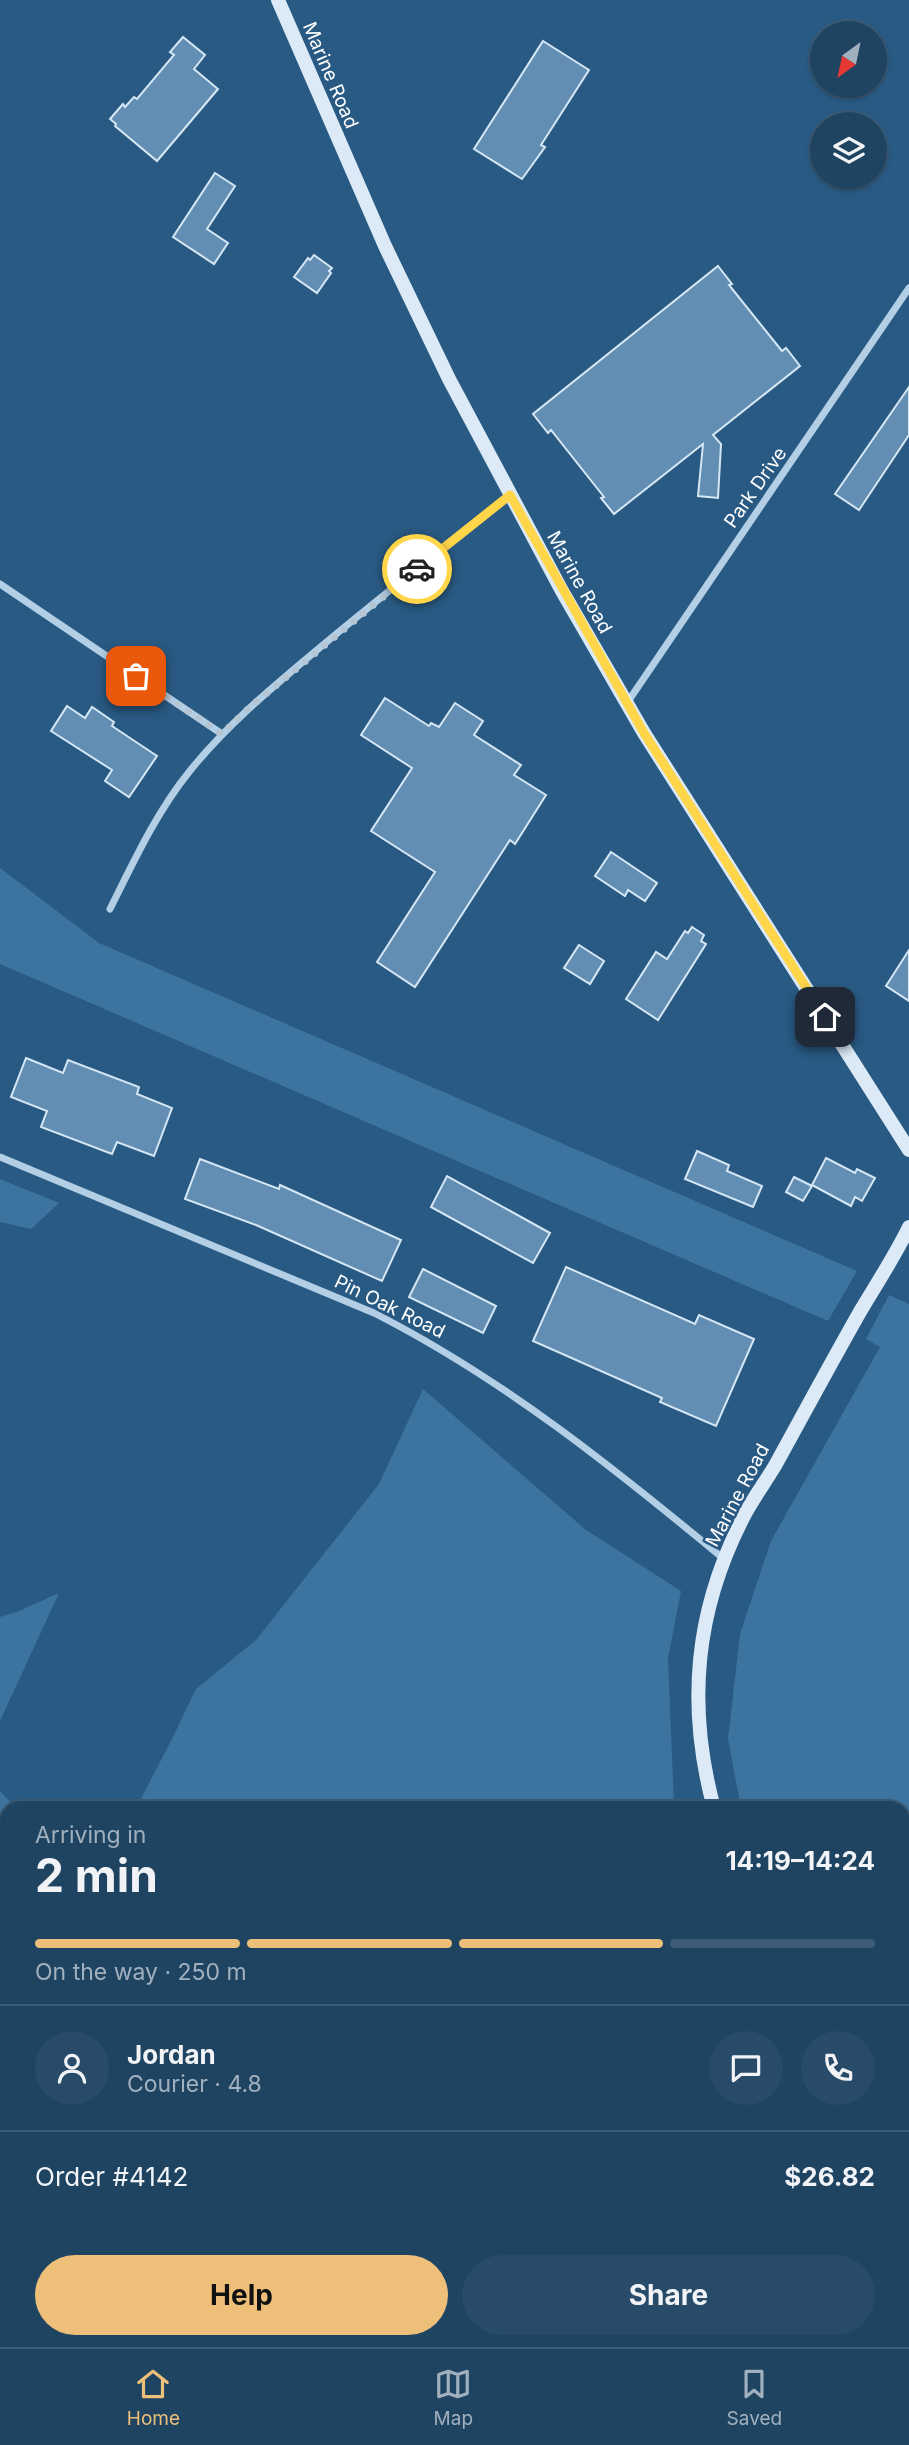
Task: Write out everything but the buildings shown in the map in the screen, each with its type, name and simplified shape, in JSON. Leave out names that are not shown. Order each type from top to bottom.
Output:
[{"type":"main road","name":"Marine Road","points":[[278,0],[385,246],[449,379],[510,495],[627,703],[909,1150]]},
{"type":"main road","name":"Marine Road","points":[[712,1801],[699,1739],[697,1687],[708,1611],[724,1559],[746,1513],[909,1227]]},
{"type":"street","name":"Park Drive","points":[[627,703],[909,288]]},
{"type":"street","points":[[110,909],[161,810],[222,734],[356,617],[510,495]]},
{"type":"street","points":[[0,584],[222,734]]},
{"type":"street","name":"Pin Oak Road","points":[[0,1157],[374,1312],[429,1341],[474,1368],[566,1434],[647,1495],[724,1559]]},
{"type":"shaded area","points":[[0,868],[99,943],[857,1271],[828,1321],[0,964]]},
{"type":"shaded area","points":[[0,1179],[59,1203],[31,1229],[0,1222]]},
{"type":"shaded area","points":[[889,1295],[909,1304],[909,1801],[740,1801],[728,1739],[740,1634],[771,1541],[880,1347],[866,1339]]},
{"type":"shaded area","points":[[423,1389],[586,1530],[681,1591],[668,1658],[674,1801],[140,1801],[196,1689],[256,1640],[379,1484]]},
{"type":"shaded area","points":[[59,1593],[0,1721],[0,1617]]},
{"type":"shaded area","points":[[0,1791],[9,1801],[0,1801]]},
{"type":"way so far","points":[[136,676],[222,734],[356,617],[417,569]]},
{"type":"route","points":[[417,569],[510,495],[644,733],[825,1017]]}]
